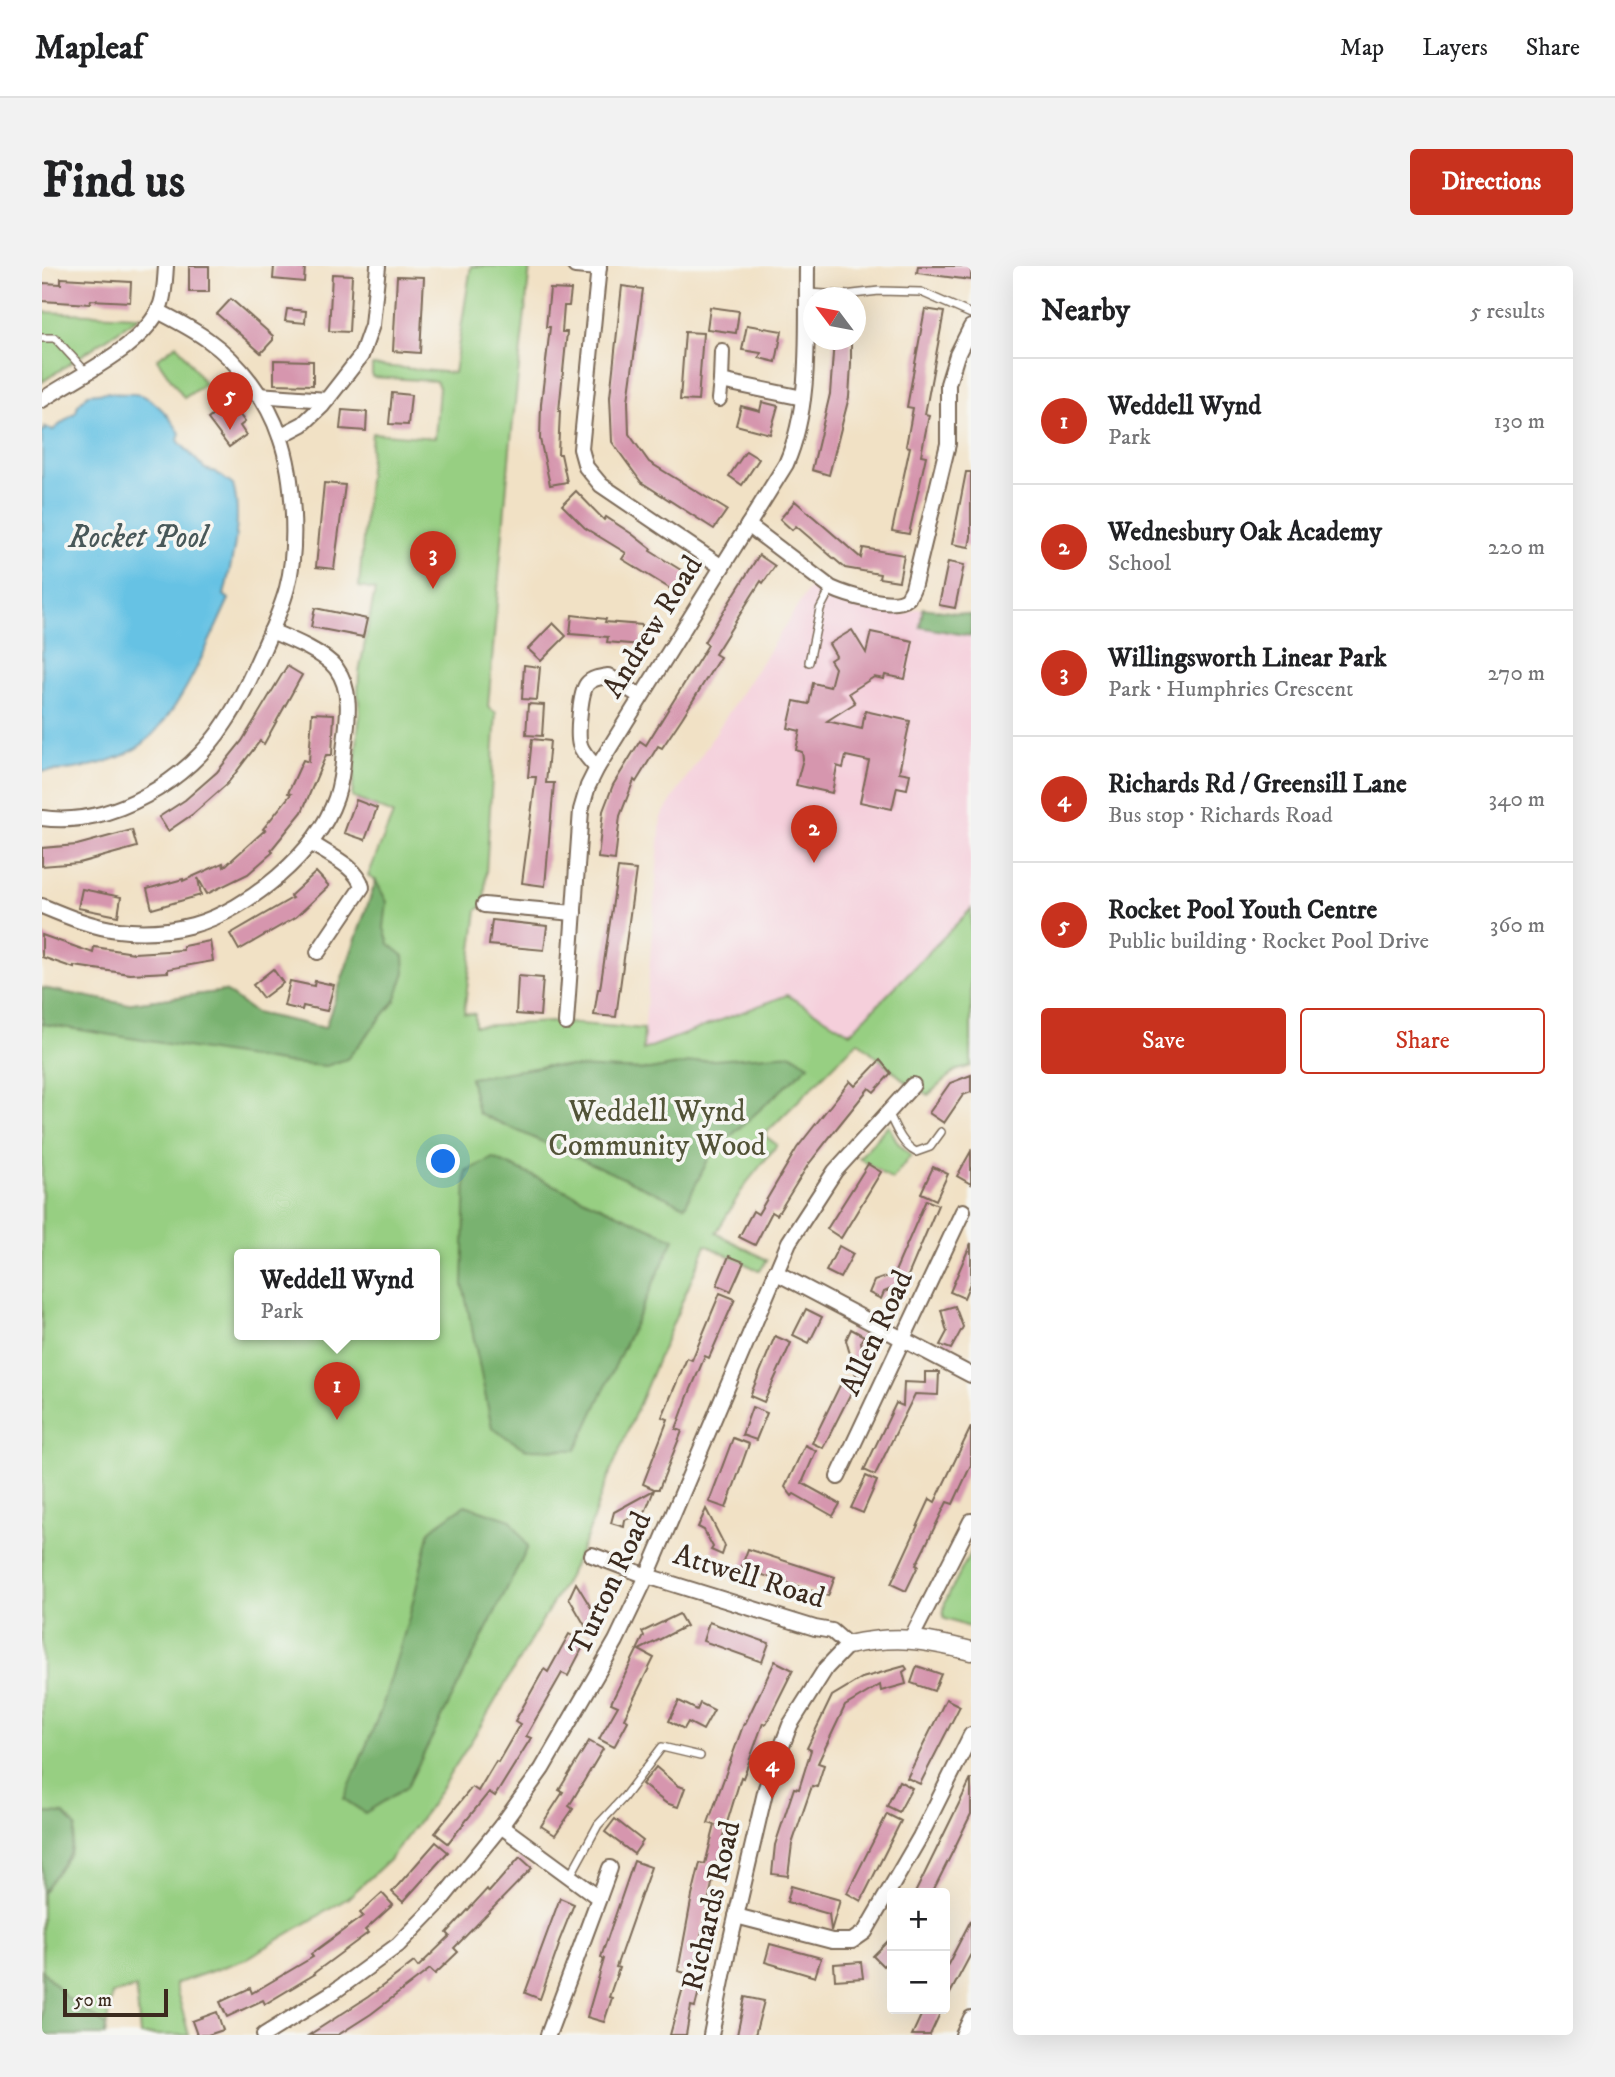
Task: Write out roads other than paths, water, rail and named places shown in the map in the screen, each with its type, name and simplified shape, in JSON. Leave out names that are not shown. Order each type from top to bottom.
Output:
[{"type":"street","points":[[42,400],[135,338],[151,322],[164,295],[166,266]]},
{"type":"street","points":[[280,436],[303,424],[327,400],[361,356],[372,325],[378,266]]},
{"type":"street","points":[[575,266],[599,267],[581,449],[586,467],[601,485],[722,567]]},
{"type":"street","name":"Andrew Road","points":[[807,266],[807,287]]},
{"type":"street","points":[[42,818],[58,820],[97,816],[144,799],[205,749],[225,724],[252,676],[288,587],[293,507],[280,436],[250,381],[218,347],[158,311]]},
{"type":"street","points":[[748,525],[831,588],[867,600],[900,602],[908,597],[913,588],[948,444],[948,384],[957,355],[971,327]]},
{"type":"street","name":"Andrew Road","points":[[566,1023],[581,810],[588,786],[640,696],[786,464],[794,446],[803,398],[805,350]]},
{"type":"street","points":[[719,399],[722,351]]},
{"type":"street","points":[[721,381],[803,398]]},
{"type":"street","points":[[258,395],[327,400]]},
{"type":"street","points":[[42,906],[118,930],[152,931],[193,925],[227,911],[258,892],[282,873],[311,843],[336,798],[343,768],[349,709],[343,681],[334,666],[296,642],[271,631]]},
{"type":"street","points":[[597,768],[583,752],[579,742],[582,696],[587,684],[595,678],[608,676],[640,696]]},
{"type":"street","points":[[311,843],[354,873],[360,879],[362,887],[318,952]]},
{"type":"street","points":[[484,905],[574,913]]},
{"type":"street","name":"Turton Road","points":[[264,2035],[335,1991],[398,1945],[436,1906],[501,1826],[542,1769],[616,1641],[647,1576],[789,1242],[835,1171],[913,1085]]},
{"type":"street","name":"Allen Road","points":[[838,1476],[963,1211]]},
{"type":"street","points":[[775,1272],[971,1375]]},
{"type":"street","points":[[913,1640],[915,1631],[971,1521]]},
{"type":"street","name":"Attwell Road","points":[[592,1555],[647,1576],[832,1631],[848,1645],[885,1639],[913,1640],[971,1651]]},
{"type":"street","name":"Richards Road","points":[[711,2035],[766,1788],[790,1725],[826,1668],[848,1645]]},
{"type":"street","points":[[736,1916],[832,1941],[852,1941],[865,1932],[920,1837],[971,1735]]},
{"type":"street","points":[[501,1826],[599,1898]]},
{"type":"street","points":[[548,2035],[610,1868]]},
{"type":"street","points":[[963,2035],[971,2018]]},
{"type":"lane","points":[[866,292],[921,292],[971,314]]},
{"type":"lane","points":[[42,338],[55,338],[86,372]]},
{"type":"lane","points":[[809,662],[820,610],[831,588]]},
{"type":"lane","points":[[887,1111],[908,1148],[916,1152],[930,1147],[941,1132]]},
{"type":"lane","points":[[570,1876],[591,1836],[662,1747],[700,1756]]},
{"type":"water","name":"Rocket Pool","points":[[107,392],[141,395],[155,403],[180,433],[178,440],[181,444],[205,469],[215,472],[233,485],[237,526],[224,595],[229,599],[184,691],[148,739],[126,754],[98,764],[69,770],[42,771],[42,431],[46,430],[45,427],[53,430],[76,412],[78,405],[88,394]]},
{"type":"place","name":"Rocket Pool Youth Centre","points":[[230,430]]},
{"type":"place","name":"Willingsworth Linear Park","points":[[433,589]]},
{"type":"place","name":"Wednesbury Oak Academy","points":[[814,863]]},
{"type":"place","name":"Weddell Wynd","points":[[337,1420]]},
{"type":"place","name":"Richards Rd / Greensill Lane","points":[[772,1799]]},
{"type":"park label","name":"Weddell Wynd Community Wood","points":[[657,1129]]}]
